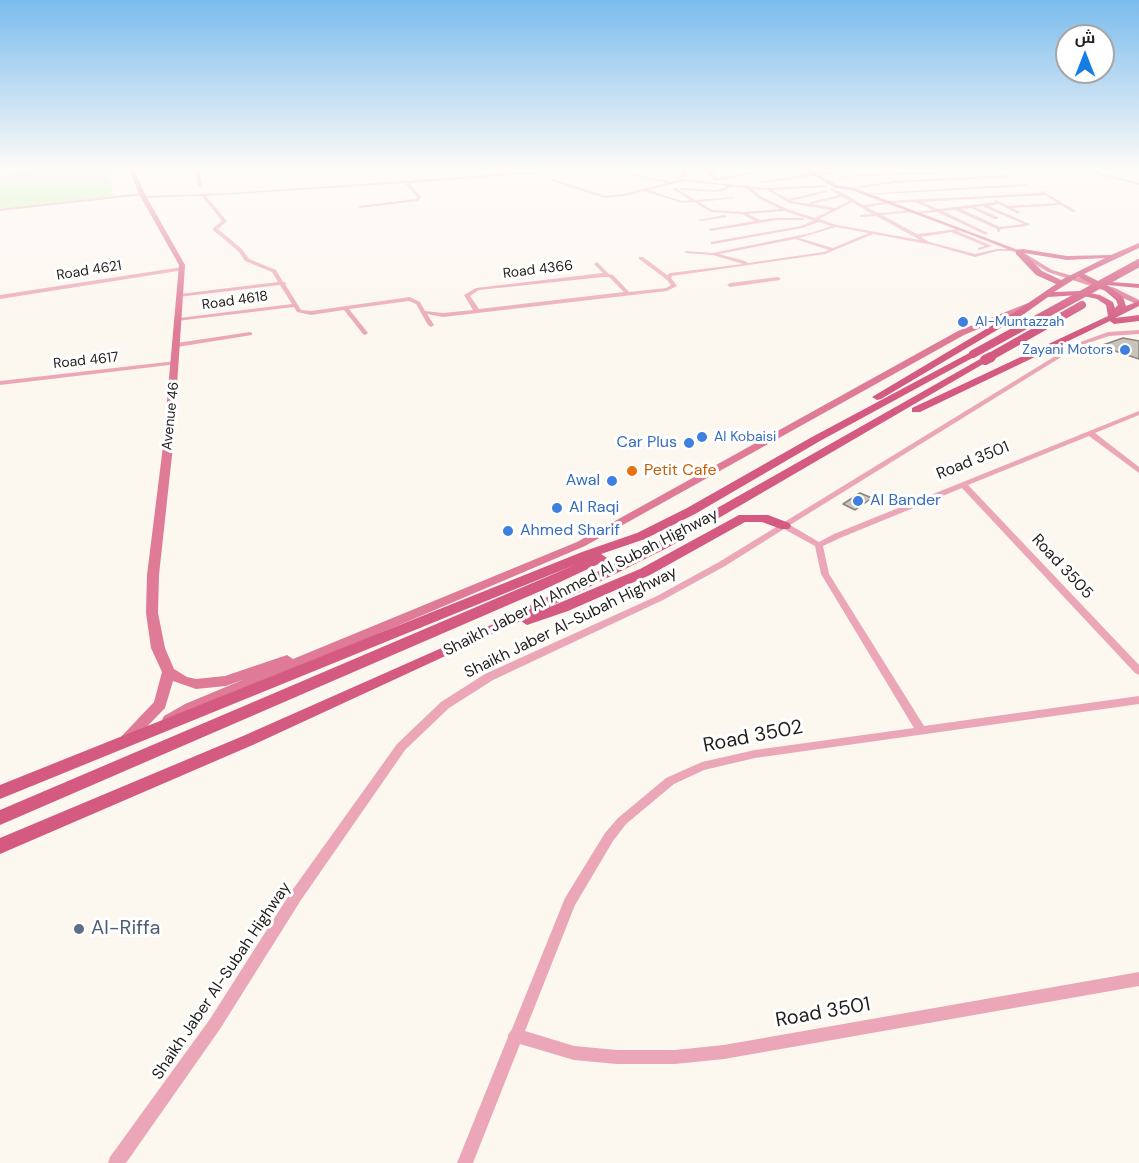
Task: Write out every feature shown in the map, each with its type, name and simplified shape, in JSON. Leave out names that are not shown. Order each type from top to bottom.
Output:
[{"type":"main road","points":[[816,439],[850,412],[956,352],[1048,295],[1060,285],[1136,246]]},
{"type":"main road","points":[[1019,251],[1067,258],[1119,255]]},
{"type":"main road","points":[[1019,251],[1039,273],[1060,285],[1116,288],[1139,286]]},
{"type":"main road","points":[[1105,261],[1107,270],[1114,275],[1139,280]]},
{"type":"main road","points":[[979,357],[1139,263]]},
{"type":"main road","points":[[872,427],[914,411],[1062,342],[1137,300],[1102,278],[1095,266]]},
{"type":"main road","name":"Shaikh Jaber Al Ahmed Al Subah Highway","points":[[0,792],[126,739],[587,555],[641,536],[691,511],[816,439],[979,357],[1139,272]]},
{"type":"main road","points":[[1075,276],[1116,288]]},
{"type":"main road","points":[[1112,316],[1122,306],[1116,288]]},
{"type":"main road","points":[[1048,295],[1079,293],[1100,297],[1110,304],[1112,316]]},
{"type":"main road","points":[[1062,342],[1114,321],[1139,318]]},
{"type":"main road","name":"Shaikh Jaber Al Ahmed Al Subah Highway","points":[[0,846],[228,749],[477,638],[664,544],[872,427],[979,357]]},
{"type":"main road","points":[[477,638],[563,608],[645,572],[743,518],[764,518],[785,526]]},
{"type":"main road","points":[[0,818],[538,587],[606,556],[641,536]]},
{"type":"street","name":"Avenue 46","points":[[159,223],[178,256],[182,269],[176,363],[152,589],[152,613],[158,648],[169,672]]},
{"type":"street","name":"Road 4618","points":[[222,223],[215,229],[240,250],[247,260],[274,271],[284,283],[300,311],[305,313],[410,299],[415,300],[424,312]]},
{"type":"street","points":[[711,230],[750,223]]},
{"type":"street","points":[[713,243],[802,227],[809,223]]},
{"type":"street","points":[[827,223],[872,234],[929,243],[975,256],[1001,250],[1019,251]]},
{"type":"street","points":[[895,223],[929,243]]},
{"type":"street","points":[[954,223],[964,226]]},
{"type":"street","points":[[960,223],[1019,251],[1047,269],[1116,288]]},
{"type":"street","points":[[916,236],[952,231],[974,223]]},
{"type":"street","points":[[988,223],[999,228],[1028,225],[1025,223]]},
{"type":"street","points":[[713,254],[794,238],[836,226]]},
{"type":"street","points":[[983,236],[999,231],[999,228]]},
{"type":"street","points":[[952,231],[990,246],[968,254]]},
{"type":"street","points":[[668,278],[670,275],[820,255],[872,234]]},
{"type":"street","points":[[746,237],[763,243]]},
{"type":"street","points":[[794,238],[832,249]]},
{"type":"street","points":[[686,252],[713,254],[747,265]]},
{"type":"street","points":[[641,258],[668,278],[682,294]]},
{"type":"street","points":[[597,264],[627,293]]},
{"type":"street","name":"Road 4621","points":[[0,297],[182,269]]},
{"type":"street","points":[[727,269],[733,273]]},
{"type":"street","name":"Road 4366","points":[[477,311],[467,295],[472,290],[607,275]]},
{"type":"street","points":[[740,278],[747,283]]},
{"type":"street","points":[[730,285],[778,279]]},
{"type":"street","name":"Road 4618","points":[[180,296],[284,283]]},
{"type":"street","name":"Road 4366","points":[[424,312],[434,315],[477,311],[667,289],[674,286]]},
{"type":"street","name":"Road 4618","points":[[179,320],[295,305]]},
{"type":"street","points":[[161,726],[179,714],[581,544],[961,333],[1031,305]]},
{"type":"street","points":[[345,308],[365,333]]},
{"type":"street","points":[[424,312],[431,325]]},
{"type":"street","name":"Shaikh Jaber Al-Subah Highway","points":[[116,1163],[216,1024],[296,896],[401,747],[445,705],[489,677],[660,598],[785,526],[1077,345],[1104,336],[1139,333]]},
{"type":"street","points":[[177,345],[250,334]]},
{"type":"street","name":"Road 4617","points":[[0,383],[176,363]]},
{"type":"street","name":"Road 3501","points":[[819,545],[1139,413]]},
{"type":"street","points":[[1090,433],[1139,471]]},
{"type":"street","name":"Road 3505","points":[[963,484],[1139,671]]},
{"type":"street","points":[[785,526],[819,545],[825,574],[921,730]]},
{"type":"street","points":[[126,739],[160,704],[169,672],[182,680],[196,684],[219,682],[345,644]]},
{"type":"street","name":"Road 3502","points":[[465,1163],[570,902],[603,846],[622,821],[670,781],[702,766],[731,758],[1139,700]]},
{"type":"street","name":"Road 3501","points":[[515,1035],[574,1053],[617,1057],[675,1057],[724,1052],[1139,979]]},
{"type":"building","name":"Zayani Motors","points":[[1123,338],[1139,341],[1139,359],[1100,346]]},
{"type":"building","name":"Al Bander","points":[[860,493],[872,498],[855,510],[843,504]]},
{"type":"place","name":"Al-Muntazzah","points":[[963,322]]},
{"type":"place","name":"Zayani Motors","points":[[1125,350]]},
{"type":"place","name":"Al Kobaisi","points":[[702,437]]},
{"type":"place","name":"Car Plus","points":[[689,443]]},
{"type":"place","name":"Petit Cafe","points":[[632,471]]},
{"type":"place","name":"Awal","points":[[612,481]]},
{"type":"place","name":"Al Bander","points":[[858,501]]},
{"type":"place","name":"Al Raqi","points":[[557,508]]},
{"type":"place","name":"Ahmed Sharif","points":[[508,531]]},
{"type":"place","name":"Al-Riffa","points":[[79,929]]}]
